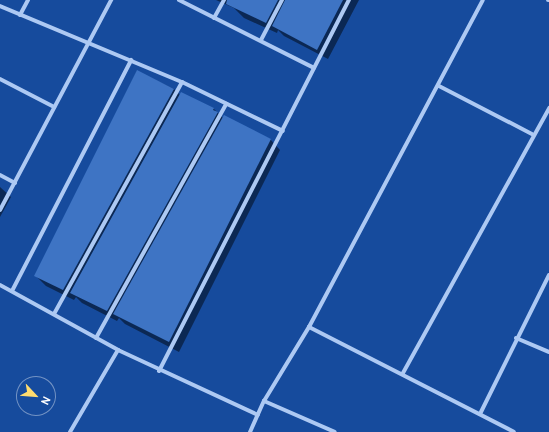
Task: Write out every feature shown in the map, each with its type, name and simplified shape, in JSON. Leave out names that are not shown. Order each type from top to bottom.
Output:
[{"type":"street","points":[[20,15],[28,0]]},
{"type":"street","points":[[0,210],[111,0]]},
{"type":"street","points":[[179,0],[314,68]]},
{"type":"street","points":[[214,18],[224,0]]},
{"type":"street","points":[[261,40],[282,0]]},
{"type":"street","points":[[159,371],[284,131],[349,0]]},
{"type":"street","points":[[250,432],[264,401],[309,326],[439,86],[483,0]]},
{"type":"street","points":[[0,6],[182,82],[284,131]]},
{"type":"street","points":[[12,291],[131,60]]},
{"type":"street","points":[[0,79],[54,107]]},
{"type":"street","points":[[54,314],[182,82]]},
{"type":"street","points":[[439,86],[532,134]]},
{"type":"street","points":[[96,338],[226,104]]},
{"type":"street","points":[[402,373],[532,134],[549,108]]},
{"type":"street","points":[[0,175],[15,183]]},
{"type":"street","points":[[480,414],[516,338],[549,275]]},
{"type":"street","points":[[0,285],[159,371],[258,415]]},
{"type":"street","points":[[543,286],[549,289]]},
{"type":"street","points":[[309,326],[514,432]]},
{"type":"street","points":[[516,338],[549,352]]},
{"type":"street","points":[[70,432],[118,350]]},
{"type":"street","points":[[264,401],[335,432]]},
{"type":"building","points":[[227,0],[278,0],[266,23],[226,4]]},
{"type":"building","points":[[285,0],[343,0],[317,50],[272,26]]},
{"type":"building","points":[[137,70],[174,89],[63,290],[34,276]]},
{"type":"building","points":[[181,92],[214,108],[213,110],[218,112],[107,311],[70,293]]},
{"type":"building","points":[[224,115],[271,139],[169,342],[113,314]]}]
